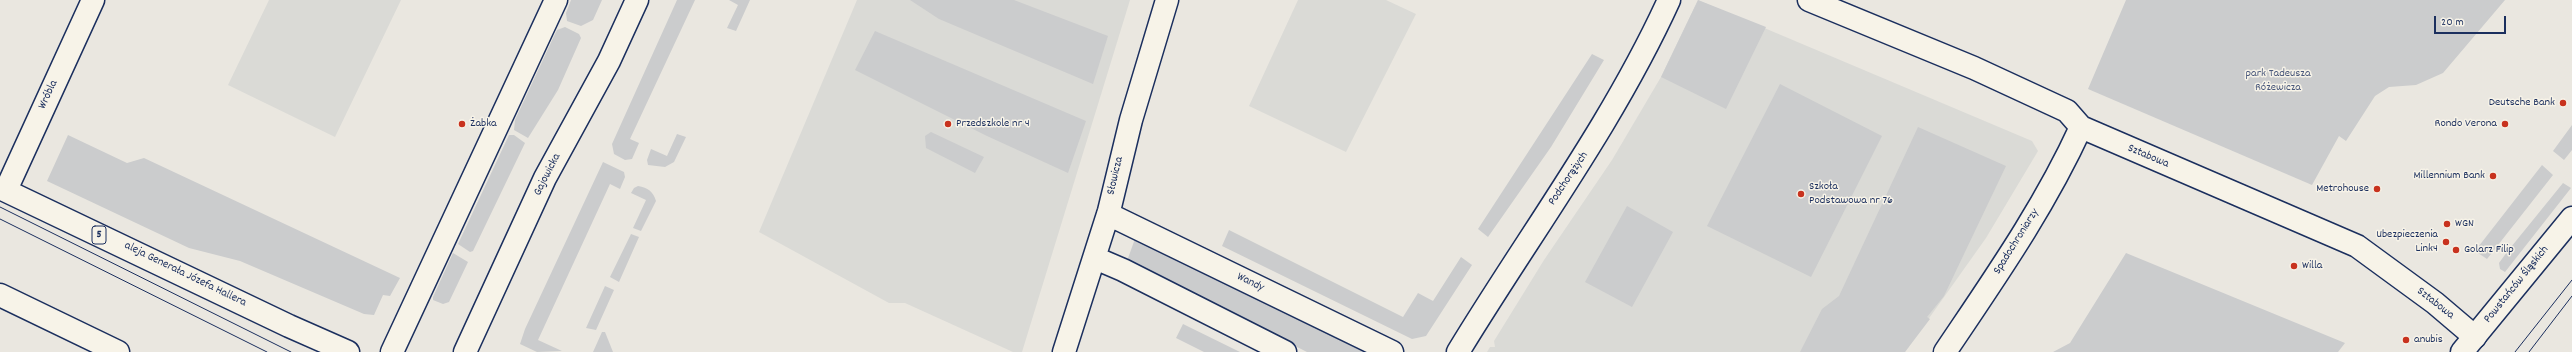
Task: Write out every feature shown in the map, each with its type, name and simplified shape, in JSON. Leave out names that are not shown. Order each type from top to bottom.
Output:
[{"type":"street","name":"Wróbla","points":[[3,189],[93,0]]},
{"type":"street","points":[[392,352],[556,0]]},
{"type":"street","name":"Gajowicka","points":[[465,352],[545,178],[609,61],[637,0]]},
{"type":"street","name":"Słowicza","points":[[1064,352],[1108,214],[1131,120],[1167,0]]},
{"type":"street","name":"Podchorążych","points":[[1458,352],[1500,283],[1606,122],[1646,50],[1669,0]]},
{"type":"street","name":"Sztabowa","points":[[1809,0],[1974,68],[2068,111],[2080,127],[2357,246],[2435,303],[2468,344]]},
{"type":"street","name":"Spadochroniarzy","points":[[1945,352],[2020,240],[2043,202],[2080,127]]},
{"type":"street","name":"aleja Generała Józefa Hallera","points":[[3,189],[289,326],[348,352]]},
{"type":"street","name":"Wandy","points":[[1108,214],[1392,352]]},
{"type":"street","name":"Powstańców Śląskich","points":[[2468,344],[2572,218]]},
{"type":"street","points":[[1094,258],[1123,270],[1285,352]]},
{"type":"street","points":[[0,295],[118,352]]},
{"type":"shaded area","points":[[269,0],[401,0],[335,137],[228,85]]},
{"type":"shaded area","name":"Przedszkole nr 4","points":[[857,0],[1130,0],[1022,352],[1013,352],[905,303],[889,303],[759,232]]},
{"type":"shaded area","points":[[1298,0],[1386,0],[1416,14],[1346,152],[1249,106]]},
{"type":"shaded area","name":"Szkoła Podstawowa nr 76","points":[[1698,0],[2032,141],[2038,151],[1986,238],[1905,352],[1487,352],[1490,347],[1495,347],[1494,341],[1544,260],[1612,160],[1661,77]]},
{"type":"green space","points":[[571,0],[602,0],[593,20],[581,26],[567,21],[566,13]]},
{"type":"green space","points":[[677,0],[695,0],[630,139],[639,143],[632,159],[625,160],[614,154],[612,144]]},
{"type":"green space","points":[[729,0],[750,0],[736,31],[727,28],[738,5]]},
{"type":"green space","points":[[910,0],[1014,0],[1108,36],[1093,84],[939,19]]},
{"type":"green space","points":[[1698,0],[1766,27],[1726,109],[1661,77]]},
{"type":"green space","name":"park Tadeusza Różewicza","points":[[2126,0],[2505,0],[2443,73],[2416,85],[2389,87],[2375,96],[2346,141],[2339,136],[2312,185],[2088,89]]},
{"type":"green space","points":[[565,27],[579,34],[581,38],[558,90],[528,138],[514,130],[515,120],[557,30]]},
{"type":"green space","points":[[875,31],[1086,121],[1068,173],[987,136],[855,70]]},
{"type":"green space","points":[[1592,54],[1604,60],[1551,147],[1488,237],[1478,229]]},
{"type":"green space","points":[[1780,84],[1882,136],[1811,277],[1707,226]]},
{"type":"green space","points":[[2572,125],[2572,150],[2564,160],[2553,151]]},
{"type":"green space","points":[[1918,127],[2006,166],[1944,296],[1927,317],[1930,319],[1905,352],[1800,352],[1822,309],[1839,296]]},
{"type":"green space","points":[[931,132],[984,157],[975,173],[926,148],[925,136]]},
{"type":"green space","points":[[677,134],[686,137],[674,162],[665,167],[648,165],[647,160],[651,149],[667,156]]},
{"type":"green space","points":[[68,135],[127,163],[144,158],[400,278],[390,296],[383,295],[374,315],[364,314],[240,261],[189,248],[47,181]]},
{"type":"green space","points":[[509,135],[514,135],[525,143],[473,251],[470,252],[458,244]]},
{"type":"green space","points":[[603,162],[624,172],[625,177],[620,189],[610,184],[538,340],[562,351],[537,352],[520,344],[525,329]]},
{"type":"green space","points":[[2542,165],[2553,175],[2487,259],[2475,251]]},
{"type":"green space","points":[[2563,183],[2571,188],[2505,272],[2500,269],[2499,263],[2507,252]]},
{"type":"green space","points":[[638,186],[650,190],[656,201],[641,231],[633,228],[646,200],[631,193],[634,188]]},
{"type":"green space","points":[[1627,206],[1673,232],[1632,307],[1585,282]]},
{"type":"green space","points":[[1229,230],[1403,317],[1418,293],[1433,301],[1461,257],[1472,265],[1426,336],[1412,339],[1222,246]]},
{"type":"green space","points":[[631,234],[639,237],[619,282],[610,277]]},
{"type":"green space","points":[[1136,236],[1371,352],[1307,352],[1127,261]]},
{"type":"green space","points":[[453,253],[468,262],[449,302],[443,304],[433,300],[433,297]]},
{"type":"green space","points":[[2126,253],[2345,343],[2338,352],[2053,352],[2070,343]]},
{"type":"green space","points":[[605,286],[614,290],[596,330],[586,328]]},
{"type":"green space","points":[[1183,324],[1240,352],[1204,352],[1176,338]]},
{"type":"green space","points":[[602,332],[605,332],[613,352],[593,352]]},
{"type":"tram line","points":[[0,207],[291,352]]},
{"type":"tram line","points":[[0,219],[267,352]]},
{"type":"tram line","points":[[2515,352],[2572,280]]},
{"type":"tram line","points":[[2529,352],[2572,296]]},
{"type":"place","name":"Deutsche Bank","points":[[2563,103]]},
{"type":"place","name":"Żabka","points":[[462,124]]},
{"type":"place","name":"Przedszkole nr 4","points":[[948,124]]},
{"type":"place","name":"Rondo Verona","points":[[2505,124]]},
{"type":"place","name":"Millennium Bank","points":[[2493,176]]},
{"type":"place","name":"Metrohouse","points":[[2377,189]]},
{"type":"place","name":"Szkoła Podstawowa nr 76","points":[[1801,194]]},
{"type":"place","name":"WGN","points":[[2447,224]]},
{"type":"place","name":"Ubezpieczenia Link4","points":[[2446,242]]},
{"type":"place","name":"Golarz Filip","points":[[2456,250]]},
{"type":"place","name":"Willa","points":[[2294,266]]},
{"type":"place","name":"anubis","points":[[2406,340]]}]
